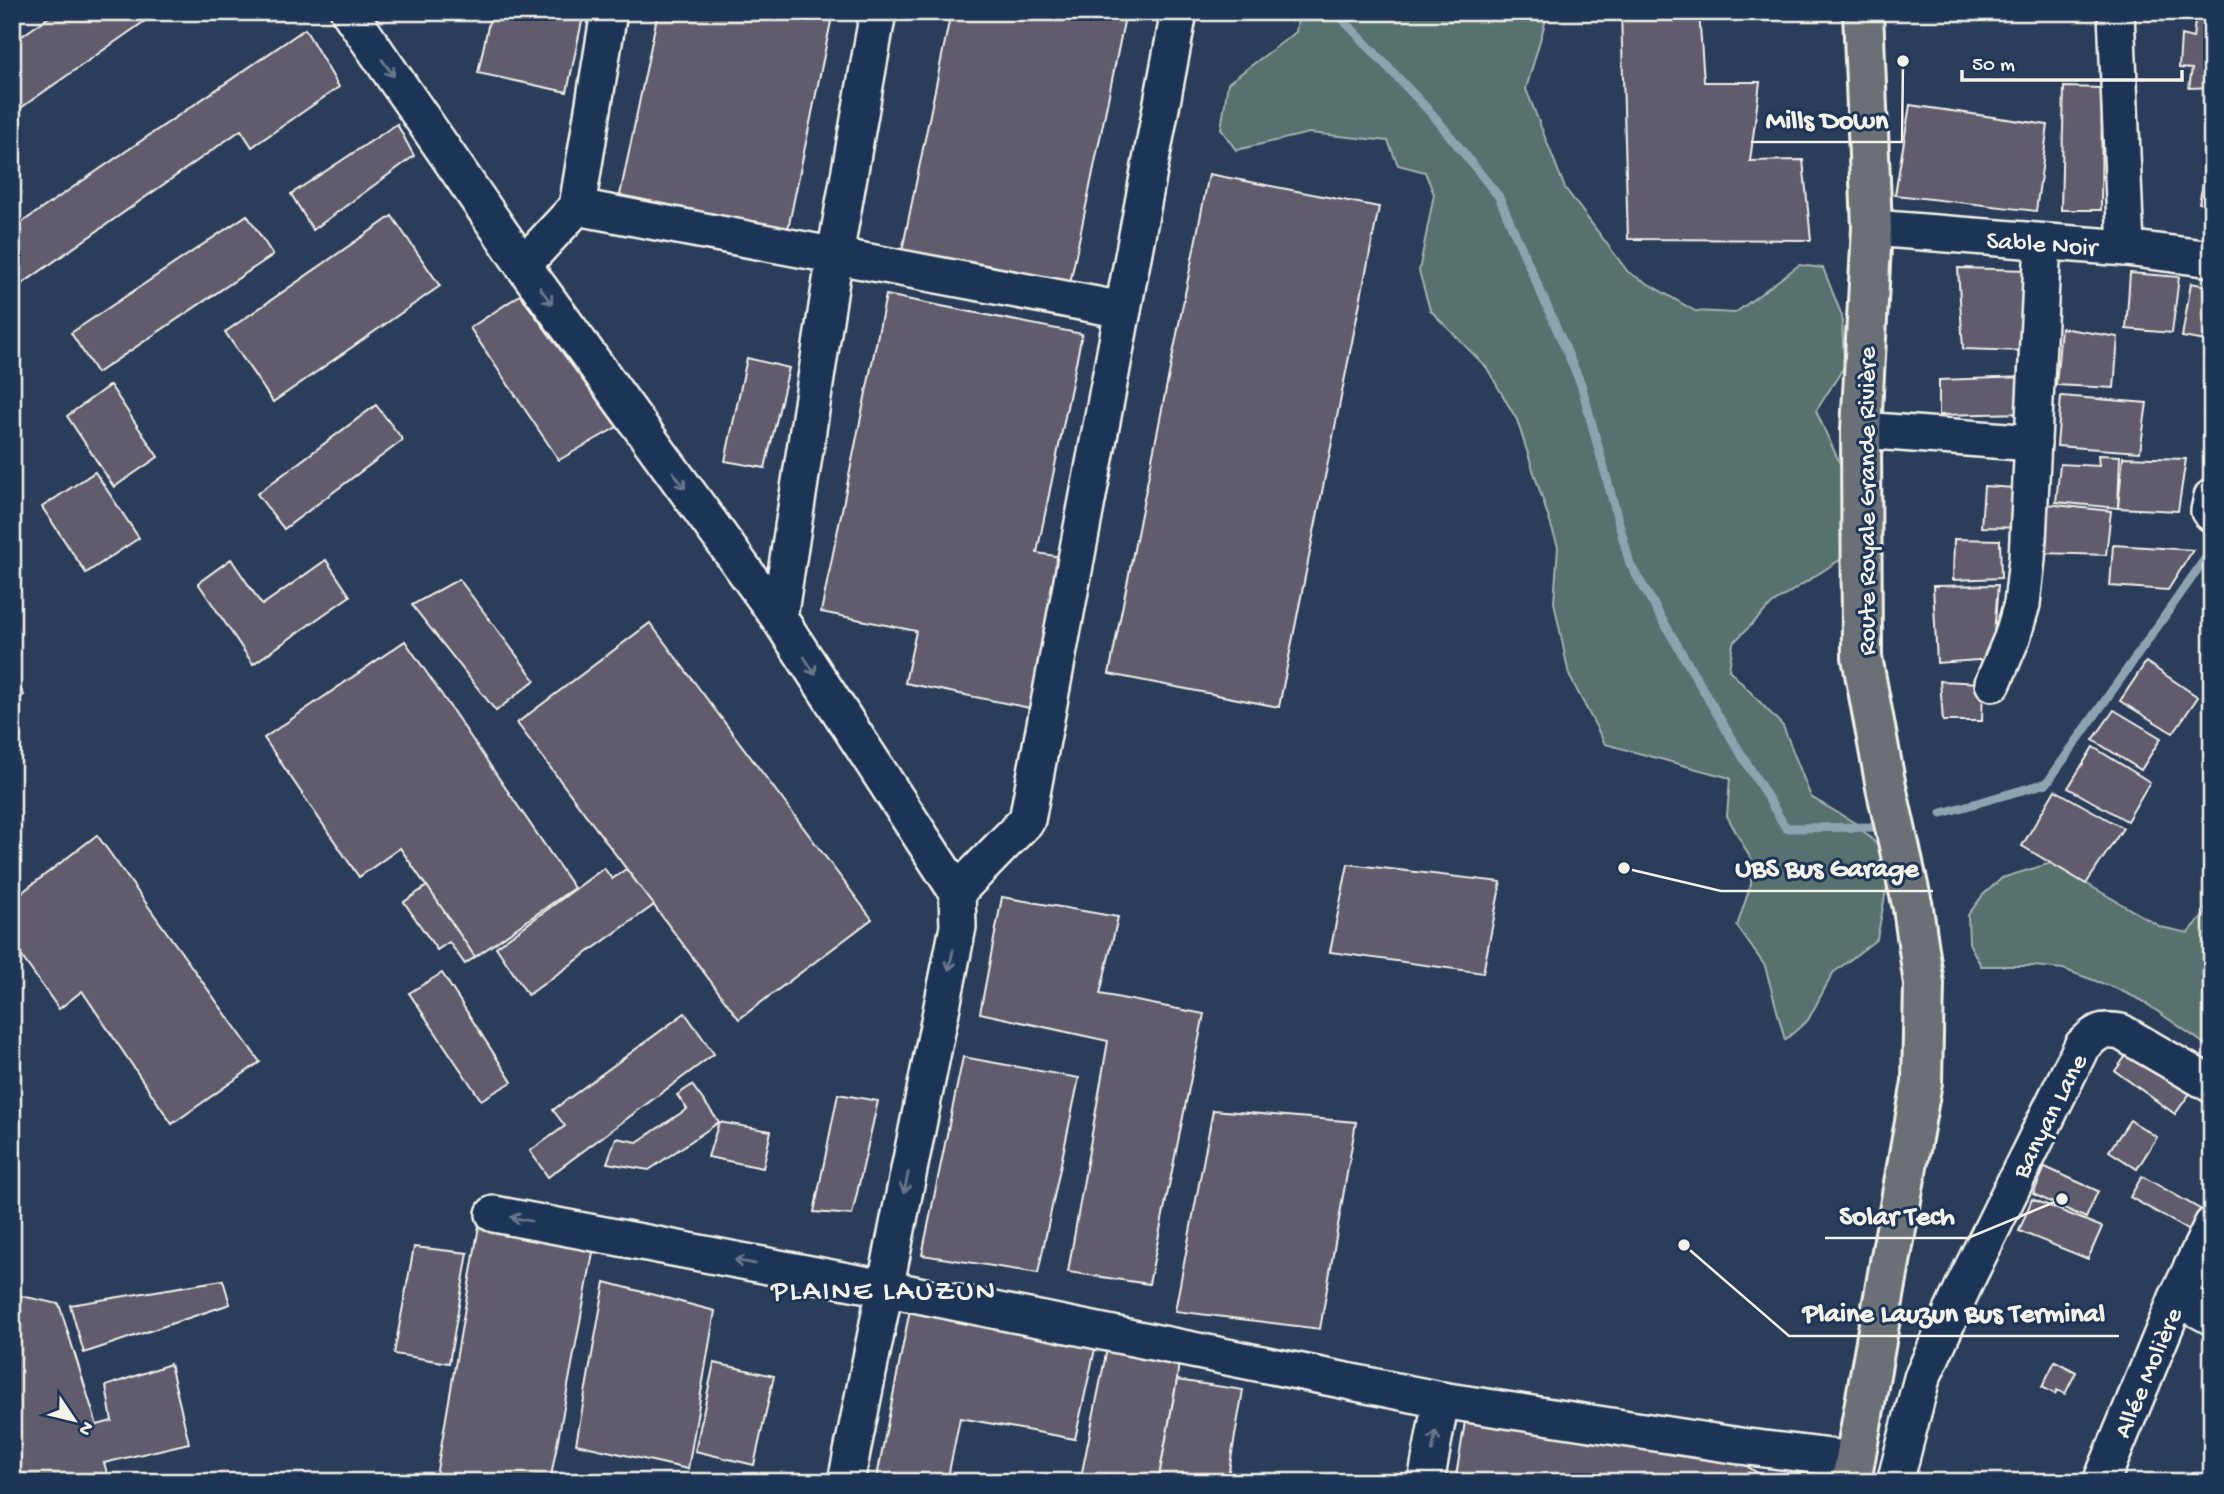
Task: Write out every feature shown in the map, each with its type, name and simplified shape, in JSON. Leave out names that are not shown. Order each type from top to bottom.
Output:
[{"type":"main road","name":"Route Royale Grande Rivière","points":[[1853,1471],[1922,1082],[1924,984],[1913,908],[1886,787],[1862,657],[1861,430],[1872,228],[1863,12]]},
{"type":"street","points":[[349,12],[523,265],[779,618],[957,892],[958,928],[846,1482]]},
{"type":"street","points":[[523,265],[576,207],[609,12]]},
{"type":"street","points":[[779,618],[835,255],[878,12]]},
{"type":"street","points":[[957,892],[1027,820],[1179,12]]},
{"type":"street","points":[[2116,12],[2126,248]]},
{"type":"street","points":[[576,207],[1123,310]]},
{"type":"street","name":"Sable Noir","points":[[1872,228],[2126,248],[2212,259]]},
{"type":"street","points":[[1993,682],[2012,638],[2022,604],[2027,559],[2043,242]]},
{"type":"street","points":[[1861,430],[2033,443]]},
{"type":"street","points":[[2212,498],[2209,511],[2212,514]]},
{"type":"street","name":"Banyan Lane","points":[[1895,1482],[1922,1378],[1965,1283],[2082,1046],[2104,1030],[2121,1032],[2212,1085]]},
{"type":"street","points":[[494,1214],[884,1288],[1441,1400],[1740,1446],[1853,1471]]},
{"type":"street","name":"Allée Molière","points":[[2110,1478],[2177,1298],[2212,1225]]},
{"type":"street","points":[[2177,1298],[2212,1317]]},
{"type":"street","points":[[1426,1482],[1441,1400]]},
{"type":"green space","points":[[1299,12],[1551,12],[1547,16],[1526,89],[1565,188],[1628,272],[1695,311],[1735,313],[1799,265],[1823,268],[1842,316],[1844,367],[1816,411],[1847,479],[1850,531],[1841,559],[1772,604],[1733,643],[1729,670],[1783,726],[1811,797],[1855,823],[1892,859],[1877,939],[1833,973],[1808,1020],[1785,1040],[1765,966],[1737,926],[1751,884],[1751,859],[1727,816],[1730,778],[1605,744],[1569,675],[1554,602],[1558,547],[1517,420],[1487,368],[1430,310],[1419,271],[1434,194],[1425,172],[1398,165],[1388,141],[1309,133],[1236,150],[1221,129],[1228,83],[1296,32]]},
{"type":"green space","points":[[2212,858],[2212,1049],[2141,1000],[2115,988],[2063,969],[1981,966],[1969,943],[1968,915],[1983,895],[2002,878],[2051,863],[2161,927],[2188,933],[2205,914]]},
{"type":"building","points":[[56,12],[140,12],[145,21],[12,114],[12,43]]},
{"type":"building","points":[[491,12],[584,12],[567,92],[478,73]]},
{"type":"building","points":[[658,12],[833,12],[788,229],[620,195]]},
{"type":"building","points":[[951,12],[1126,12],[1070,284],[902,251]]},
{"type":"building","points":[[1621,12],[1699,12],[1704,82],[1760,82],[1750,161],[1803,160],[1811,240],[1628,239]]},
{"type":"building","points":[[2027,12],[2112,12],[2112,15],[2028,17]]},
{"type":"building","points":[[2196,12],[2212,12],[2212,87],[2189,88],[2192,69],[2179,68],[2181,35],[2193,38]]},
{"type":"building","points":[[305,29],[339,87],[252,147],[241,130],[12,291],[12,229]]},
{"type":"building","points":[[2064,87],[2102,88],[2101,210],[2061,210]]},
{"type":"building","points":[[1910,105],[2048,125],[2036,211],[1895,195]]},
{"type":"building","points":[[397,124],[414,156],[313,230],[291,194]]},
{"type":"building","points":[[2208,160],[2212,161],[2212,205],[2199,203]]},
{"type":"building","points":[[1209,174],[1379,207],[1279,707],[1109,674]]},
{"type":"building","points":[[247,215],[273,255],[97,373],[71,333]]},
{"type":"building","points":[[392,216],[440,286],[273,402],[225,332]]},
{"type":"building","points":[[1958,268],[2028,270],[2025,351],[1963,349]]},
{"type":"building","points":[[2130,273],[2179,277],[2172,333],[2126,329]]},
{"type":"building","points":[[2191,283],[2212,287],[2212,342],[2182,337]]},
{"type":"building","points":[[520,295],[617,427],[559,460],[470,328]]},
{"type":"building","points":[[886,295],[1082,334],[1037,553],[1061,557],[1030,708],[905,683],[916,631],[821,612]]},
{"type":"building","points":[[2061,328],[2118,337],[2114,388],[2056,385]]},
{"type":"building","points":[[747,358],[789,368],[765,468],[725,461]]},
{"type":"building","points":[[2211,359],[2212,396],[2203,395]]},
{"type":"building","points":[[2027,377],[2027,413],[1939,415],[1939,380]]},
{"type":"building","points":[[110,385],[158,457],[114,487],[67,416]]},
{"type":"building","points":[[2061,396],[2147,403],[2140,452],[2057,446]]},
{"type":"building","points":[[376,405],[403,440],[284,529],[257,494]]},
{"type":"building","points":[[2098,455],[2120,456],[2118,508],[2056,502],[2060,464],[2099,466]]},
{"type":"building","points":[[2123,457],[2186,459],[2178,511],[2118,508]]},
{"type":"building","points":[[95,472],[139,538],[86,573],[42,507]]},
{"type":"building","points":[[1984,486],[2030,489],[2028,528],[1981,527]]},
{"type":"building","points":[[2046,504],[2111,511],[2106,555],[2043,553]]},
{"type":"building","points":[[1954,539],[2000,540],[2001,578],[1953,580]]},
{"type":"building","points":[[2113,545],[2193,550],[2168,590],[2110,586]]},
{"type":"building","points":[[231,559],[262,605],[326,560],[350,596],[253,664],[198,583]]},
{"type":"building","points":[[459,579],[535,680],[496,711],[412,605]]},
{"type":"building","points":[[1998,585],[1992,659],[1937,663],[1933,586]]},
{"type":"building","points":[[650,623],[872,919],[739,1019],[517,723]]},
{"type":"building","points":[[405,641],[574,888],[475,957],[400,848],[359,877],[264,738]]},
{"type":"building","points":[[2146,662],[2198,697],[2173,733],[2120,701]]},
{"type":"building","points":[[12,676],[24,695],[12,703]]},
{"type":"building","points":[[1940,681],[1983,683],[1982,721],[1943,721]]},
{"type":"building","points":[[2114,710],[2161,738],[2141,770],[2093,740]]},
{"type":"building","points":[[2093,747],[2150,782],[2127,821],[2068,788]]},
{"type":"building","points":[[2055,790],[2123,828],[2086,884],[2022,846]]},
{"type":"building","points":[[97,835],[260,1062],[172,1124],[82,991],[59,1009],[12,943],[12,900]]},
{"type":"building","points":[[1348,864],[1501,882],[1483,973],[1330,952]]},
{"type":"building","points":[[604,868],[612,879],[626,869],[654,905],[528,995],[496,947]]},
{"type":"building","points":[[427,886],[475,957],[465,964],[449,942],[437,950],[404,902]]},
{"type":"building","points":[[1002,897],[1118,917],[1100,994],[1204,1014],[1149,1284],[1068,1272],[1108,1041],[980,1013]]},
{"type":"building","points":[[442,973],[512,1082],[481,1100],[409,993]]},
{"type":"building","points":[[685,1013],[714,1054],[548,1177],[530,1151],[565,1126],[553,1110]]},
{"type":"building","points":[[2133,1046],[2193,1089],[2175,1114],[2115,1071]]},
{"type":"building","points":[[963,1057],[1079,1078],[1038,1273],[922,1255]]},
{"type":"building","points":[[692,1085],[719,1122],[649,1170],[607,1163],[616,1138],[637,1142],[687,1109],[677,1095]]},
{"type":"building","points":[[838,1094],[878,1101],[852,1215],[814,1212]]},
{"type":"building","points":[[1213,1110],[1356,1122],[1320,1329],[1175,1311]]},
{"type":"building","points":[[2130,1120],[2157,1137],[2137,1169],[2109,1151]]},
{"type":"building","points":[[719,1122],[771,1131],[763,1168],[708,1157]]},
{"type":"building","points":[[2045,1167],[2098,1191],[2086,1218],[2033,1194]]},
{"type":"building","points":[[2142,1176],[2212,1216],[2201,1237],[2130,1197]]},
{"type":"building","points":[[2032,1199],[2102,1227],[2088,1259],[2019,1231]]},
{"type":"building","points":[[480,1220],[595,1242],[550,1482],[435,1482]]},
{"type":"building","points":[[414,1247],[468,1253],[449,1363],[394,1354]]},
{"type":"building","points":[[223,1280],[230,1304],[84,1353],[70,1305]]},
{"type":"building","points":[[605,1282],[715,1311],[688,1469],[576,1444]]},
{"type":"building","points":[[12,1294],[59,1304],[97,1425],[112,1421],[106,1386],[170,1364],[189,1443],[104,1463],[110,1482],[23,1482],[12,1437]]},
{"type":"building","points":[[913,1294],[1099,1331],[1075,1439],[960,1418],[947,1482],[876,1482]]},
{"type":"building","points":[[1110,1334],[1180,1348],[1177,1380],[1158,1482],[1080,1482]]},
{"type":"building","points":[[2055,1361],[2076,1372],[2065,1394],[2057,1390],[2055,1394],[2042,1387]]},
{"type":"building","points":[[714,1363],[774,1376],[754,1465],[695,1451]]},
{"type":"building","points":[[1177,1380],[1243,1390],[1227,1482],[1158,1482]]},
{"type":"building","points":[[1468,1404],[1705,1440],[1772,1482],[1455,1482]]},
{"type":"waterway","points":[[1336,12],[1434,116],[1499,197],[1581,384],[1630,564],[1786,828],[1880,827]]},
{"type":"waterway","points":[[1942,813],[2047,783],[2212,549]]},
{"type":"place","name":"Mills Down","points":[[1903,61]]},
{"type":"place","name":"UBS Bus Garage","points":[[1624,868]]},
{"type":"place","name":"Solar Tech","points":[[2062,1199]]},
{"type":"place","name":"Plaine Lauzun Bus Terminal","points":[[1684,1245]]},
{"type":"district","name":"PLAINE LAUZUN","points":[[884,1289]]}]
